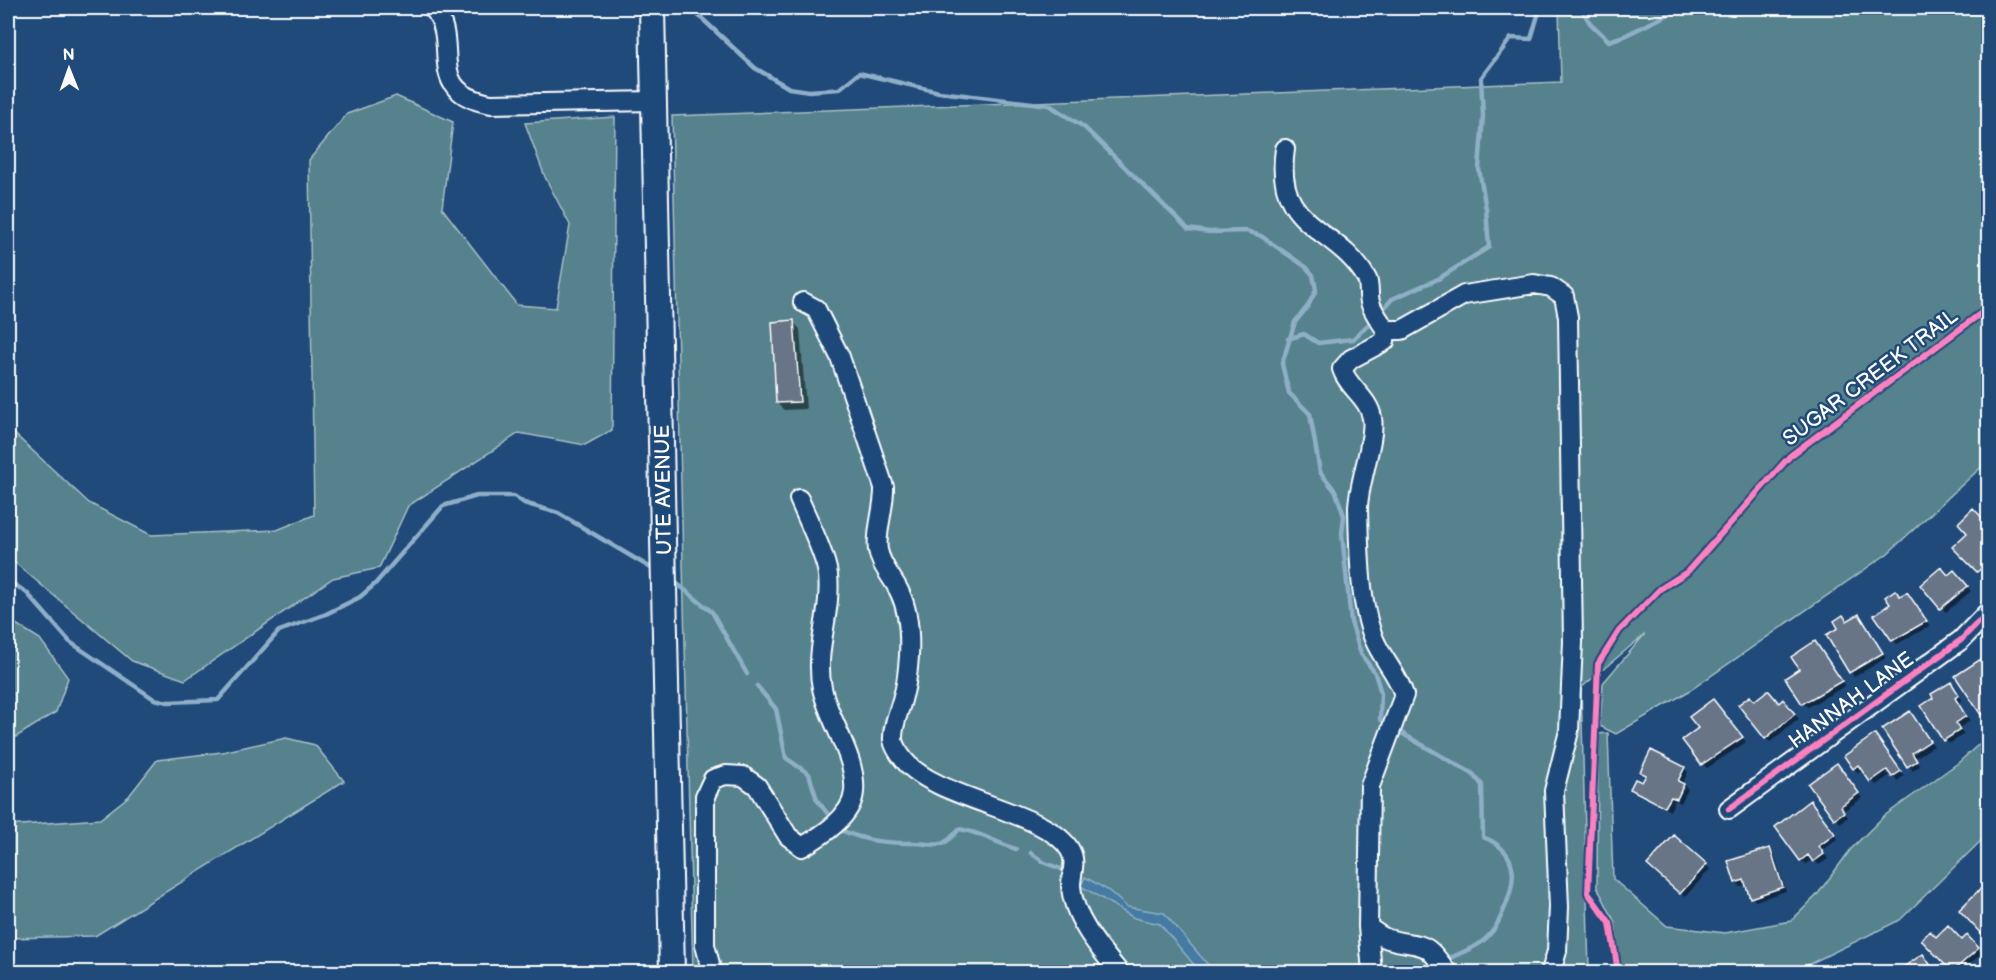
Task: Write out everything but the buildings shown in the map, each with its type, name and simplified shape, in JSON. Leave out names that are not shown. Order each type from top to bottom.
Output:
[{"type":"main road","name":"UTE AVENUE","points":[[652,8],[672,972]]},
{"type":"street","points":[[432,8],[443,26],[446,65],[453,83],[471,100],[502,104],[655,100]]},
{"type":"street","points":[[1285,149],[1282,166],[1288,197],[1305,221],[1350,258],[1368,281],[1370,303],[1386,330],[1385,341],[1351,359],[1342,369],[1345,378],[1368,404],[1373,421],[1358,504],[1359,558],[1374,640],[1400,680],[1404,695],[1370,786],[1368,927],[1372,972]]},
{"type":"street","points":[[1386,330],[1402,330],[1464,295],[1534,284],[1551,287],[1564,296],[1568,317],[1573,642],[1569,731],[1554,790],[1558,907],[1557,951],[1551,972]]},
{"type":"street","points":[[802,302],[816,309],[840,357],[885,487],[877,546],[881,564],[900,592],[907,614],[909,655],[904,694],[894,728],[893,743],[905,762],[926,776],[964,795],[1049,829],[1070,850],[1074,867],[1071,886],[1077,909],[1094,939],[1119,972]]},
{"type":"street","points":[[712,972],[705,945],[705,796],[713,779],[726,775],[743,776],[756,786],[788,836],[802,847],[820,837],[843,815],[854,794],[851,769],[822,688],[819,648],[828,608],[828,573],[799,498]]},
{"type":"street","name":"HANNAH LANE","points":[[1729,809],[1961,640],[1989,612]]},
{"type":"street","points":[[1368,927],[1387,939],[1419,943],[1436,955],[1447,972]]},
{"type":"green space","points":[[1559,8],[1988,8],[1988,461],[1887,554],[1689,691],[1616,734],[1600,726],[1603,683],[1645,634],[1581,688],[1589,972],[693,972],[672,116],[1561,82]]},
{"type":"green space","points":[[396,96],[453,122],[442,208],[517,305],[556,308],[570,225],[545,177],[525,123],[615,117],[612,430],[585,445],[519,433],[408,506],[379,568],[333,578],[185,680],[132,661],[8,557],[8,428],[89,503],[151,535],[277,530],[314,515],[309,160],[347,114]]},
{"type":"green space","points":[[8,619],[40,639],[68,678],[56,712],[8,742]]},
{"type":"green space","points":[[1608,733],[1613,879],[1667,926],[1725,933],[1791,921],[1817,895],[1851,849],[1884,816],[1958,763],[1988,736],[1988,834],[1900,920],[1793,972],[1621,972],[1615,922],[1597,887],[1598,734]]},
{"type":"green space","points":[[286,738],[315,745],[344,781],[95,936],[8,938],[8,826],[100,819],[129,796],[157,760],[222,752]]},
{"type":"water","points":[[1085,877],[1109,891],[1127,907],[1164,913],[1214,972],[1200,972],[1160,924],[1134,918],[1081,886]]},
{"type":"waterway","points":[[681,8],[695,12],[755,68],[789,88],[809,91],[839,89],[859,73],[939,92],[1049,105],[1084,127],[1188,229],[1209,232],[1247,231],[1261,236],[1306,267],[1313,275],[1316,290],[1308,306],[1295,322],[1282,364],[1289,393],[1310,414],[1320,472],[1336,492],[1344,516],[1342,534],[1351,622],[1361,654],[1375,673],[1381,693],[1380,719],[1389,726]]},
{"type":"waterway","points":[[1386,306],[1392,299],[1438,279],[1489,247],[1486,209],[1479,169],[1483,116],[1481,78],[1511,38],[1531,39],[1540,8]]},
{"type":"waterway","points":[[1581,8],[1590,23],[1609,41],[1669,14],[1669,8]]},
{"type":"waterway","points":[[1288,339],[1304,334],[1318,343],[1353,339],[1369,324]]},
{"type":"waterway","points":[[8,580],[27,593],[70,642],[154,699],[168,702],[218,700],[279,631],[326,614],[360,597],[375,584],[443,506],[477,496],[514,496],[524,503],[558,513],[651,568]]},
{"type":"waterway","points":[[675,582],[712,612],[747,674]]},
{"type":"waterway","points":[[757,686],[776,709],[786,758],[809,774],[817,800],[827,813]]},
{"type":"waterway","points":[[1396,730],[1473,774],[1482,785],[1483,837],[1504,851],[1510,860],[1512,869],[1511,891],[1492,932],[1479,944],[1446,960]]},
{"type":"waterway","points":[[841,830],[875,841],[937,845],[947,841],[959,829],[1016,849]]},
{"type":"waterway","points":[[1031,853],[1045,863],[1064,870]]},
{"type":"waterway","points":[[1419,972],[1429,967]]},
{"type":"cycle path","name":"SUGAR CREEK TRAIL","points":[[1618,972],[1610,923],[1588,893],[1598,664],[1619,631],[1660,589],[1687,572],[1790,456],[1988,308]]},
{"type":"cycle path","points":[[1729,809],[1961,640],[1988,612]]}]
